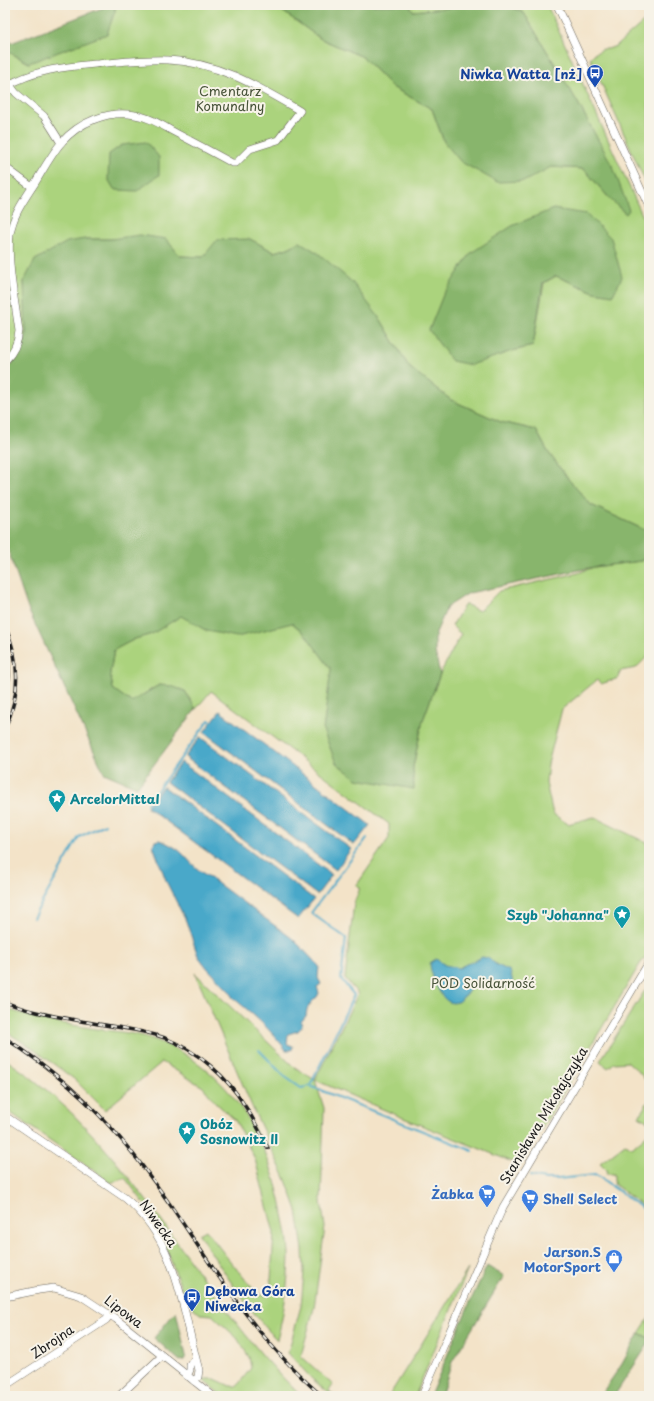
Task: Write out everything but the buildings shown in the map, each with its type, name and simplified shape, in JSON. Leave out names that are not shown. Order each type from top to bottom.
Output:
[{"type":"street","points":[[557,5],[649,207]]},
{"type":"street","points":[[5,360],[18,343],[19,331],[10,248],[10,233],[14,217],[61,143],[76,129],[91,121],[110,115],[134,115],[153,120],[232,163],[236,163],[250,149],[278,140],[300,111],[237,76],[201,64],[170,60],[65,67],[34,74],[6,83]]},
{"type":"street","points":[[6,83],[44,116],[61,143]]},
{"type":"street","points":[[5,167],[32,186]]},
{"type":"street","name":"Stanisława Mikołajczyka","points":[[422,1396],[503,1206],[649,962]]},
{"type":"street","name":"Niwecka","points":[[5,1116],[125,1198],[146,1221],[162,1244],[175,1273],[199,1370],[198,1377],[194,1381]]},
{"type":"street","name":"Lipowa","points":[[5,1297],[54,1288],[81,1296],[110,1315],[212,1396]]},
{"type":"street","name":"Zbrojna","points":[[5,1386],[106,1320],[110,1315]]},
{"type":"street","points":[[119,1396],[162,1356]]},
{"type":"street","points":[[187,1376],[190,1370],[190,1365],[195,1358]]},
{"type":"street","points":[[178,1368],[190,1365]]},
{"type":"green space","points":[[104,5],[115,5],[115,11],[107,34],[29,63],[5,50],[5,28],[11,43],[105,7]]},
{"type":"green space","name":"Cmentarz Komunalny","points":[[115,5],[274,5],[321,39],[363,57],[392,87],[432,109],[444,142],[544,169],[551,167],[584,169],[610,199],[626,214],[593,131],[578,103],[524,13],[507,5],[547,5],[649,230],[649,532],[591,505],[569,480],[548,452],[536,430],[501,422],[451,400],[409,367],[381,320],[300,242],[288,248],[274,252],[250,239],[203,257],[180,256],[166,239],[85,239],[24,281],[26,328],[24,340],[14,360],[5,368],[5,50],[29,63],[115,11]],"holes":[[[553,209],[594,292],[556,276],[544,283],[533,346],[512,351]]]},
{"type":"green space","points":[[274,5],[409,5],[413,11],[457,7],[462,5],[507,5],[524,13],[578,103],[613,167],[629,210],[626,214],[610,199],[584,169],[551,167],[525,181],[497,182],[461,162],[444,142],[432,109],[392,87],[363,57],[321,39]]},
{"type":"green space","points":[[409,5],[462,5],[457,7],[413,11]]},
{"type":"green space","points":[[649,17],[649,190],[590,58],[603,49],[616,46]]},
{"type":"green space","points":[[146,142],[159,157],[159,175],[137,191],[114,189],[108,179],[109,154],[122,145]]},
{"type":"green space","points":[[553,209],[587,214],[611,238],[622,277],[613,295],[594,292],[556,276],[543,283],[533,346],[512,351],[471,365],[452,361],[429,330],[443,295],[471,253],[512,226]]},
{"type":"green space","points":[[140,235],[166,239],[180,256],[203,257],[217,240],[250,239],[274,252],[288,248],[300,242],[318,253],[352,282],[381,320],[409,367],[451,400],[501,422],[536,430],[548,452],[569,480],[591,505],[649,532],[649,555],[641,561],[594,567],[469,593],[447,607],[435,635],[435,652],[440,674],[423,720],[413,767],[414,789],[357,779],[336,763],[323,730],[331,669],[305,634],[292,623],[237,637],[207,631],[181,616],[152,634],[135,639],[114,650],[110,673],[113,689],[131,702],[159,685],[171,686],[185,691],[196,709],[137,787],[104,773],[28,609],[5,541],[5,368],[12,364],[23,346],[26,334],[24,281],[35,260],[67,242],[85,239],[111,239]]},
{"type":"green space","name":"POD Solidarność","points":[[649,555],[649,655],[636,668],[620,671],[619,678],[601,684],[597,680],[562,709],[548,764],[546,783],[553,814],[568,824],[594,817],[649,844],[649,953],[640,964],[520,1165],[401,1117],[315,1080],[358,994],[345,978],[354,903],[360,888],[356,886],[389,838],[389,824],[211,691],[196,709],[185,691],[159,685],[131,702],[113,689],[110,673],[114,650],[135,639],[152,634],[181,615],[207,631],[303,613],[413,767],[423,720],[440,674],[461,634],[452,626],[465,604],[479,611],[499,591],[578,573],[594,567],[641,561]]},
{"type":"green space","points":[[195,973],[293,1066],[315,1080],[324,1108],[321,1201],[325,1227],[314,1308],[301,1356],[333,1385],[329,1391],[336,1396],[332,1396],[312,1379],[288,1353],[301,1306],[304,1272],[303,1250],[297,1210],[286,1180],[254,1111]]},
{"type":"green space","points":[[649,984],[649,1090],[644,1078],[628,1062],[614,1063],[608,1068],[600,1061]]},
{"type":"green space","points":[[5,1009],[58,1023],[131,1033],[150,1038],[177,1050],[201,1065],[221,1084],[239,1105],[254,1128],[265,1154],[275,1181],[287,1233],[289,1257],[288,1278],[284,1310],[277,1340],[245,1302],[199,1234],[206,1230],[258,1295],[270,1295],[274,1233],[255,1159],[235,1120],[216,1103],[203,1087],[162,1062],[105,1110],[74,1079],[32,1048],[5,1031]]},
{"type":"green space","points":[[5,1059],[50,1093],[90,1132],[126,1175],[227,1311],[263,1355],[301,1396],[223,1396],[205,1382],[203,1379],[215,1379],[230,1386],[237,1386],[251,1368],[249,1357],[237,1338],[212,1315],[200,1314],[186,1301],[165,1245],[173,1241],[125,1178],[110,1183],[5,1109]]},
{"type":"green space","points":[[649,1100],[649,1122],[639,1116]]},
{"type":"green space","points":[[649,1133],[649,1211],[614,1184],[614,1174],[606,1174],[607,1170],[600,1163],[625,1144],[632,1148]]},
{"type":"green space","points":[[487,1266],[504,1276],[452,1362],[441,1396],[430,1396],[470,1302]]},
{"type":"green space","points":[[468,1269],[415,1396],[389,1396]]},
{"type":"green space","points":[[176,1311],[186,1356],[184,1360],[180,1361],[154,1338]]},
{"type":"green space","points":[[649,1318],[649,1338],[639,1333]]},
{"type":"green space","points":[[639,1333],[649,1338],[649,1343],[614,1396],[600,1396],[622,1364]]},
{"type":"water","points":[[220,711],[370,825],[354,845],[204,732]]},
{"type":"water","points":[[200,737],[351,849],[336,870],[185,757]]},
{"type":"water","points":[[181,762],[332,875],[317,895],[166,782]]},
{"type":"water","points":[[163,786],[314,899],[298,919],[147,807]]},
{"type":"water","points":[[159,840],[178,850],[200,871],[212,878],[293,939],[319,966],[318,978],[321,984],[317,987],[319,993],[307,1009],[306,1016],[301,1022],[302,1027],[298,1031],[288,1034],[287,1044],[293,1046],[292,1050],[286,1050],[261,1022],[232,997],[231,993],[198,956],[186,921],[167,883],[155,851],[153,845],[155,841]]},
{"type":"water","points":[[482,957],[488,958],[497,965],[510,971],[512,982],[510,988],[484,980],[474,985],[467,992],[467,994],[457,1002],[452,1003],[446,1000],[438,989],[432,974],[430,963],[436,959],[445,965],[459,968]]},
{"type":"waterway","points":[[147,804],[209,720],[212,722]]},
{"type":"waterway","points":[[33,918],[79,837],[105,824]]},
{"type":"waterway","points":[[310,1086],[354,995],[341,979],[346,938],[311,913],[367,838]]},
{"type":"waterway","points":[[259,1050],[284,1076],[301,1088],[310,1086],[473,1151]]},
{"type":"waterway","points":[[511,1168],[516,1170]]},
{"type":"waterway","points":[[530,1176],[545,1179],[558,1179],[595,1175],[649,1213]]},
{"type":"railway","points":[[5,626],[14,652],[17,677],[14,702],[5,728]]},
{"type":"railway","points":[[5,703],[9,676],[8,648]]},
{"type":"railway","points":[[5,1002],[46,1014],[146,1032],[177,1043],[200,1057],[220,1075],[238,1095],[268,1148]]},
{"type":"railway","points":[[5,1038],[54,1073],[84,1100],[112,1129],[160,1190],[209,1263],[261,1333],[283,1358],[322,1396]]},
{"type":"place","name":"Niwka Watta [nż]","points":[[595,88]]},
{"type":"place","name":"ArcelorMittal","points":[[57,813]]},
{"type":"place","name":"Szyb \"Johanna\"","points":[[622,929]]},
{"type":"place","name":"Obóz Sosnowitz II","points":[[187,1145]]},
{"type":"place","name":"Żabka","points":[[487,1208]]},
{"type":"place","name":"Shell Select","points":[[530,1213]]},
{"type":"place","name":"Jarson.S MotorSport","points":[[614,1273]]},
{"type":"place","name":"Dębowa Góra Niwecka","points":[[192,1312]]}]
